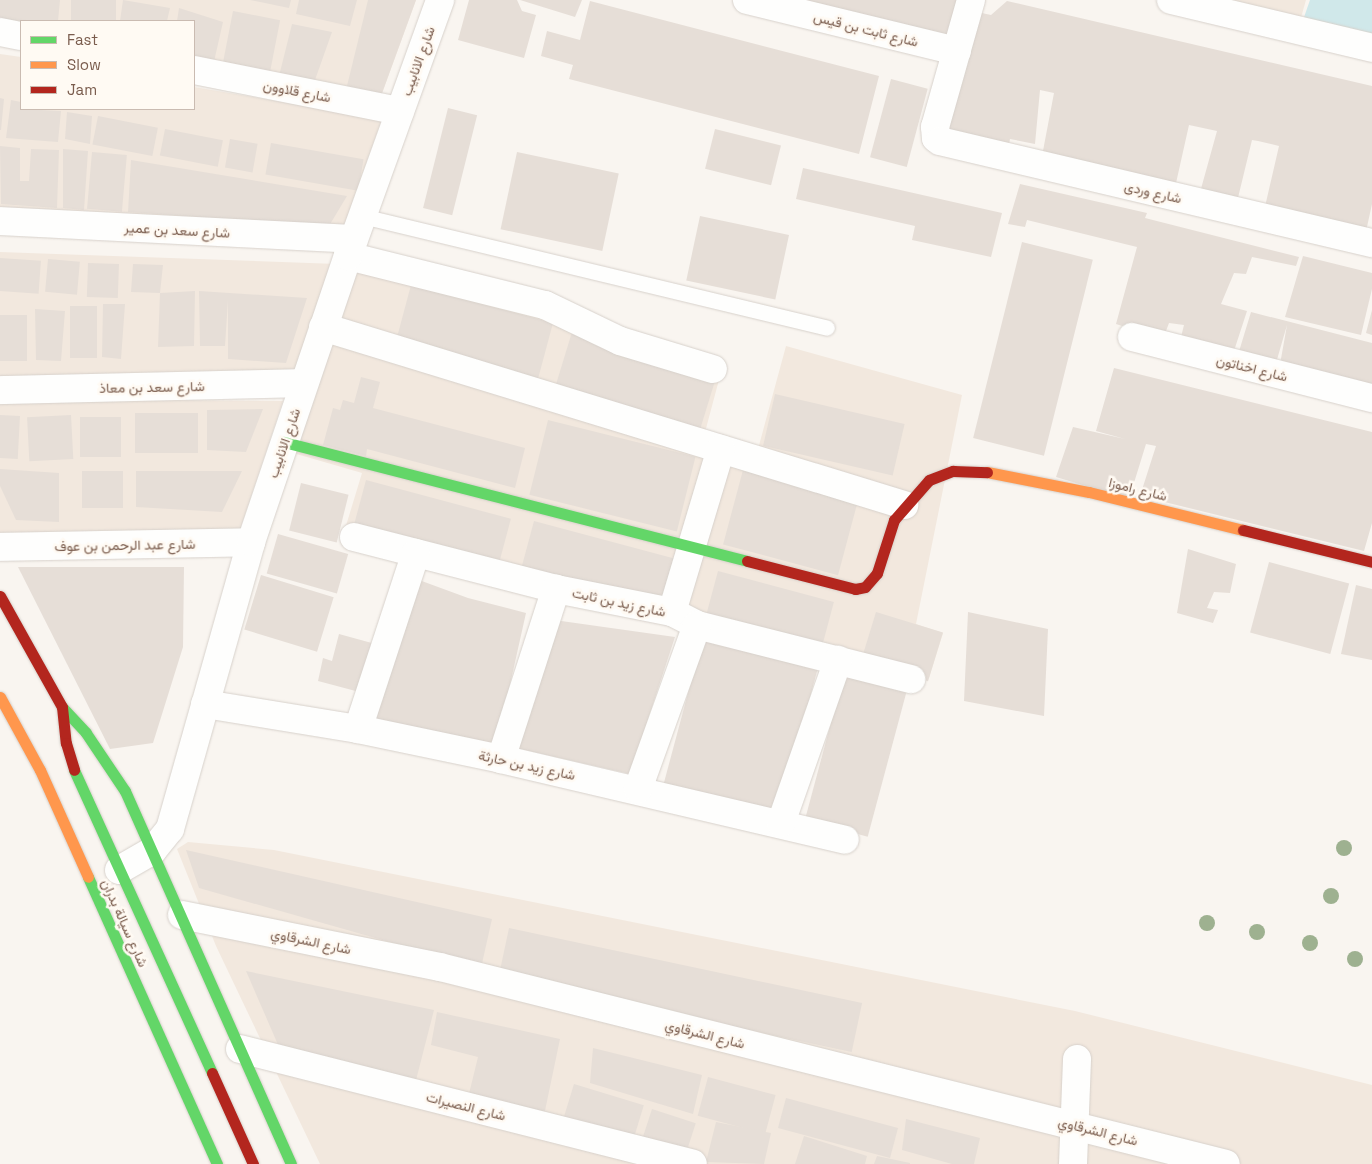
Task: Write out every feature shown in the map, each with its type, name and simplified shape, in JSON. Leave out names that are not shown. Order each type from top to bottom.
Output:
[{"type":"street","name":"شارع الانابيب","points":[[119,870],[153,850],[170,828],[250,542],[354,237],[440,0]]},
{"type":"street","name":"شارع ثابت بن قيس","points":[[747,0],[956,51]]},
{"type":"street","points":[[956,51],[971,0]]},
{"type":"street","points":[[1171,0],[1372,48]]},
{"type":"street","points":[[0,32],[20,36]]},
{"type":"street","name":"شارع وردى","points":[[956,51],[935,127],[936,138],[945,143],[1372,243]]},
{"type":"street","name":"شارع قلاوون","points":[[195,70],[400,111]]},
{"type":"street","name":"شارع سعد بن عمير","points":[[0,221],[354,237],[545,305],[598,332],[713,369]]},
{"type":"street","points":[[323,327],[904,505]]},
{"type":"street","name":"شارع اخناتون","points":[[1132,338],[1372,398]]},
{"type":"street","name":"شارع سعد بن معاذ","points":[[0,390],[304,383]]},
{"type":"street","name":"شارع راموزا","points":[[284,442],[846,587],[865,587],[877,573],[894,520],[904,505],[929,480],[953,471],[980,471],[1089,492],[1372,562]]},
{"type":"street","points":[[672,612],[721,449]]},
{"type":"street","name":"شارع زيد بن ثابت","points":[[354,537],[556,589],[672,612],[697,625],[911,679]]},
{"type":"street","name":"شارع عبد الرحمن بن عوف","points":[[0,547],[250,542]]},
{"type":"street","points":[[358,729],[416,553]]},
{"type":"street","points":[[501,759],[556,589]]},
{"type":"street","name":"شارع سيالة بدران","points":[[0,596],[62,707],[107,761],[153,850],[291,1164]]},
{"type":"street","points":[[638,789],[697,625]]},
{"type":"street","points":[[781,823],[838,660]]},
{"type":"street","name":"شارع سيالة بدران","points":[[0,697],[40,770],[217,1164]]},
{"type":"street","name":"شارع زيد بن حارثة","points":[[205,704],[358,729],[501,759],[638,789],[845,840]]},
{"type":"street","name":"شارع سيالة بدران","points":[[62,707],[66,743],[76,776],[254,1164]]},
{"type":"street","name":"شارع الشرقاوي","points":[[182,914],[440,967],[1226,1164]]},
{"type":"street","name":"شارع النصيرات","points":[[240,1049],[693,1164]]},
{"type":"street","points":[[1073,1164],[1077,1059]]},
{"type":"lane","points":[[354,237],[827,328]]},
{"type":"shaded area","points":[[0,0],[416,0],[381,96],[195,62],[195,20],[20,20],[20,30]]},
{"type":"shaded area","points":[[1214,0],[1306,0],[1300,21]]},
{"type":"shaded area","points":[[0,54],[20,57],[20,110],[195,110],[195,87],[382,119],[344,226],[0,208]]},
{"type":"shaded area","points":[[0,252],[337,264],[300,372],[0,380]]},
{"type":"shaded area","points":[[355,270],[551,314],[720,376],[704,436],[758,449],[786,346],[962,395],[916,624],[943,633],[929,678],[345,529],[362,473],[293,453]]},
{"type":"shaded area","points":[[0,399],[283,401],[239,533],[0,538]]},
{"type":"shaded area","points":[[188,842],[274,850],[1075,1011],[1372,1085],[1372,1164],[320,1164],[216,946],[177,849]]},
{"type":"water","points":[[1310,0],[1372,0],[1372,40],[1302,23]]},
{"type":"building","points":[[0,0],[60,0],[58,20],[20,20],[20,31],[0,28]]},
{"type":"building","points":[[71,0],[116,0],[116,20],[71,20]]},
{"type":"building","points":[[123,0],[170,8],[167,20],[120,20]]},
{"type":"building","points":[[250,0],[291,0],[289,8]]},
{"type":"building","points":[[299,0],[357,0],[350,26],[296,14]]},
{"type":"building","points":[[368,0],[416,0],[381,96],[346,90]]},
{"type":"building","points":[[469,0],[517,0],[522,11],[536,15],[524,58],[458,40]]},
{"type":"building","points":[[520,0],[582,0],[575,17]]},
{"type":"building","points":[[770,0],[957,0],[945,44]]},
{"type":"building","points":[[590,1],[879,76],[859,154],[569,79],[573,65],[541,56],[547,31],[580,40]]},
{"type":"building","points":[[1007,1],[1372,86],[1372,204],[1365,236],[1264,211],[1279,146],[1252,140],[1236,206],[1199,196],[1217,131],[1189,125],[1174,192],[1042,156],[1054,93],[1040,90],[1035,144],[1010,139],[1008,150],[939,134],[977,12],[991,15]]},
{"type":"building","points":[[179,8],[223,22],[213,66],[195,62],[195,20],[177,20]]},
{"type":"building","points":[[233,11],[280,20],[269,76],[222,67]]},
{"type":"building","points":[[292,24],[332,32],[315,80],[279,76]]},
{"type":"building","points":[[891,79],[928,89],[907,167],[870,157]]},
{"type":"building","points":[[0,98],[4,99],[1,130],[0,130]]},
{"type":"building","points":[[11,100],[20,102],[20,110],[61,111],[58,142],[6,138]]},
{"type":"building","points":[[448,108],[477,115],[452,215],[423,208]]},
{"type":"building","points":[[67,112],[92,116],[90,144],[65,139]]},
{"type":"building","points":[[98,116],[158,128],[152,156],[92,144]]},
{"type":"building","points":[[165,129],[223,140],[218,167],[160,156]]},
{"type":"building","points":[[715,129],[781,145],[771,185],[705,169]]},
{"type":"building","points":[[230,139],[258,144],[253,172],[225,168]]},
{"type":"building","points":[[271,143],[364,159],[358,191],[265,175]]},
{"type":"building","points":[[0,146],[20,148],[20,181],[29,181],[31,149],[59,150],[57,208],[1,204]]},
{"type":"building","points":[[63,149],[88,151],[84,210],[63,208]]},
{"type":"building","points":[[92,152],[127,155],[122,212],[87,209]]},
{"type":"building","points":[[517,152],[619,174],[602,251],[501,229]]},
{"type":"building","points":[[131,160],[347,196],[329,226],[128,212]]},
{"type":"building","points":[[803,168],[1002,213],[991,257],[912,240],[915,226],[796,199]]},
{"type":"building","points":[[1020,184],[1147,213],[1145,218],[1299,257],[1296,266],[1252,257],[1246,274],[1234,273],[1221,304],[1247,311],[1232,357],[1179,345],[1184,325],[1169,323],[1163,339],[1116,324],[1137,247],[1027,220],[1025,227],[1008,224]]},
{"type":"building","points":[[700,216],[789,235],[775,299],[686,281]]},
{"type":"building","points":[[1022,242],[1093,260],[1044,456],[973,438]]},
{"type":"building","points":[[1303,256],[1372,273],[1372,289],[1361,335],[1285,317]]},
{"type":"building","points":[[0,258],[41,261],[39,294],[0,291]]},
{"type":"building","points":[[48,259],[80,262],[77,295],[45,292]]},
{"type":"building","points":[[88,263],[119,264],[118,298],[87,297]]},
{"type":"building","points":[[133,264],[163,265],[160,293],[131,292]]},
{"type":"building","points":[[411,285],[553,323],[538,380],[396,342]]},
{"type":"building","points":[[195,291],[194,346],[158,347],[160,293]]},
{"type":"building","points":[[199,291],[307,298],[286,363],[228,359],[228,300],[225,346],[200,346]]},
{"type":"building","points":[[103,304],[125,304],[121,359],[102,357]]},
{"type":"building","points":[[70,306],[97,306],[97,358],[70,358]]},
{"type":"building","points":[[35,309],[65,311],[61,361],[36,360]]},
{"type":"building","points":[[1372,310],[1372,335],[1366,333]]},
{"type":"building","points":[[1251,312],[1372,343],[1372,388],[1279,370],[1287,325],[1274,370],[1237,358]]},
{"type":"building","points":[[0,315],[27,315],[27,361],[0,361]]},
{"type":"building","points":[[572,332],[716,376],[698,437],[553,393]]},
{"type":"building","points":[[1114,368],[1372,432],[1372,523],[1364,551],[1140,496],[1156,446],[1146,444],[1129,499],[1056,477],[1073,427],[1125,439],[1096,431]]},
{"type":"building","points":[[361,377],[380,382],[373,408],[525,448],[515,488],[367,449],[366,456],[323,445],[333,408],[340,410],[343,400],[354,403]]},
{"type":"building","points":[[775,394],[905,424],[893,476],[763,446]]},
{"type":"building","points":[[263,409],[246,452],[207,450],[207,410]]},
{"type":"building","points":[[135,413],[198,413],[198,453],[135,453]]},
{"type":"building","points":[[0,415],[20,416],[18,459],[0,458]]},
{"type":"building","points":[[71,415],[73,459],[29,461],[27,417]]},
{"type":"building","points":[[80,417],[121,417],[121,457],[80,457]]},
{"type":"building","points":[[548,420],[695,457],[677,531],[529,495]]},
{"type":"building","points":[[0,469],[59,473],[59,522],[16,520],[0,486]]},
{"type":"building","points":[[743,470],[858,501],[838,575],[723,544]]},
{"type":"building","points":[[82,471],[123,471],[123,508],[82,508]]},
{"type":"building","points":[[136,471],[242,471],[222,512],[136,507]]},
{"type":"building","points":[[366,480],[511,519],[498,566],[353,527]]},
{"type":"building","points":[[301,483],[349,495],[337,542],[289,531]]},
{"type":"building","points":[[534,521],[680,560],[667,607],[521,568]]},
{"type":"building","points":[[278,534],[348,554],[337,594],[267,573]]},
{"type":"building","points":[[1188,549],[1236,564],[1230,593],[1214,592],[1207,608],[1218,610],[1213,623],[1177,613]]},
{"type":"building","points":[[1269,562],[1349,583],[1330,654],[1250,633]]},
{"type":"building","points":[[18,567],[184,567],[183,647],[153,743],[110,749]]},
{"type":"building","points":[[718,571],[834,602],[821,649],[705,618]]},
{"type":"building","points":[[261,575],[334,597],[317,652],[244,630]]},
{"type":"building","points":[[419,580],[468,598],[526,613],[496,747],[364,726]]},
{"type":"building","points":[[1356,585],[1372,589],[1372,660],[1341,654]]},
{"type":"building","points":[[876,612],[943,632],[928,681],[861,661]]},
{"type":"building","points":[[968,612],[1048,629],[1044,716],[964,701]]},
{"type":"building","points":[[547,619],[675,637],[630,774],[516,748]]},
{"type":"building","points":[[339,634],[379,645],[367,694],[318,681],[323,658],[332,661]]},
{"type":"building","points":[[703,637],[818,668],[778,817],[663,786]]},
{"type":"building","points":[[844,674],[907,691],[868,837],[805,820]]},
{"type":"building","points":[[186,850],[492,919],[481,968],[199,888]]},
{"type":"building","points":[[509,928],[862,1003],[852,1052],[499,977]]},
{"type":"building","points":[[246,971],[434,1010],[414,1088],[279,1047]]},
{"type":"building","points":[[437,1012],[560,1039],[542,1125],[466,1106],[478,1057],[431,1045]]},
{"type":"building","points":[[593,1048],[702,1075],[693,1114],[590,1083]]},
{"type":"building","points":[[708,1077],[776,1095],[765,1134],[698,1116]]},
{"type":"building","points":[[574,1084],[644,1105],[631,1146],[561,1125]]},
{"type":"building","points":[[786,1098],[898,1128],[890,1158],[778,1128]]},
{"type":"building","points":[[652,1109],[696,1123],[684,1158],[641,1144]]},
{"type":"building","points":[[906,1119],[980,1138],[974,1164],[952,1164],[902,1150]]},
{"type":"building","points":[[716,1122],[771,1133],[764,1164],[706,1162]]},
{"type":"building","points":[[804,1136],[867,1156],[865,1164],[795,1164]]},
{"type":"building","points":[[877,1156],[910,1163],[910,1164],[874,1164]]},
{"type":"traffic: fast","points":[[284,442],[747,561]]},
{"type":"traffic: fast","points":[[62,707],[86,733],[125,791],[291,1164]]},
{"type":"traffic: fast","points":[[74,770],[212,1073]]},
{"type":"traffic: fast","points":[[88,877],[217,1164]]},
{"type":"traffic: slow","points":[[987,472],[1089,492],[1243,530]]},
{"type":"traffic: slow","points":[[0,697],[40,770],[88,877]]},
{"type":"traffic: jam","points":[[747,561],[855,589],[865,587],[877,573],[894,520],[929,480],[953,471],[987,472]]},
{"type":"traffic: jam","points":[[1243,530],[1372,562]]},
{"type":"traffic: jam","points":[[0,596],[62,707],[66,743],[74,770]]},
{"type":"traffic: jam","points":[[212,1073],[253,1164]]}]
